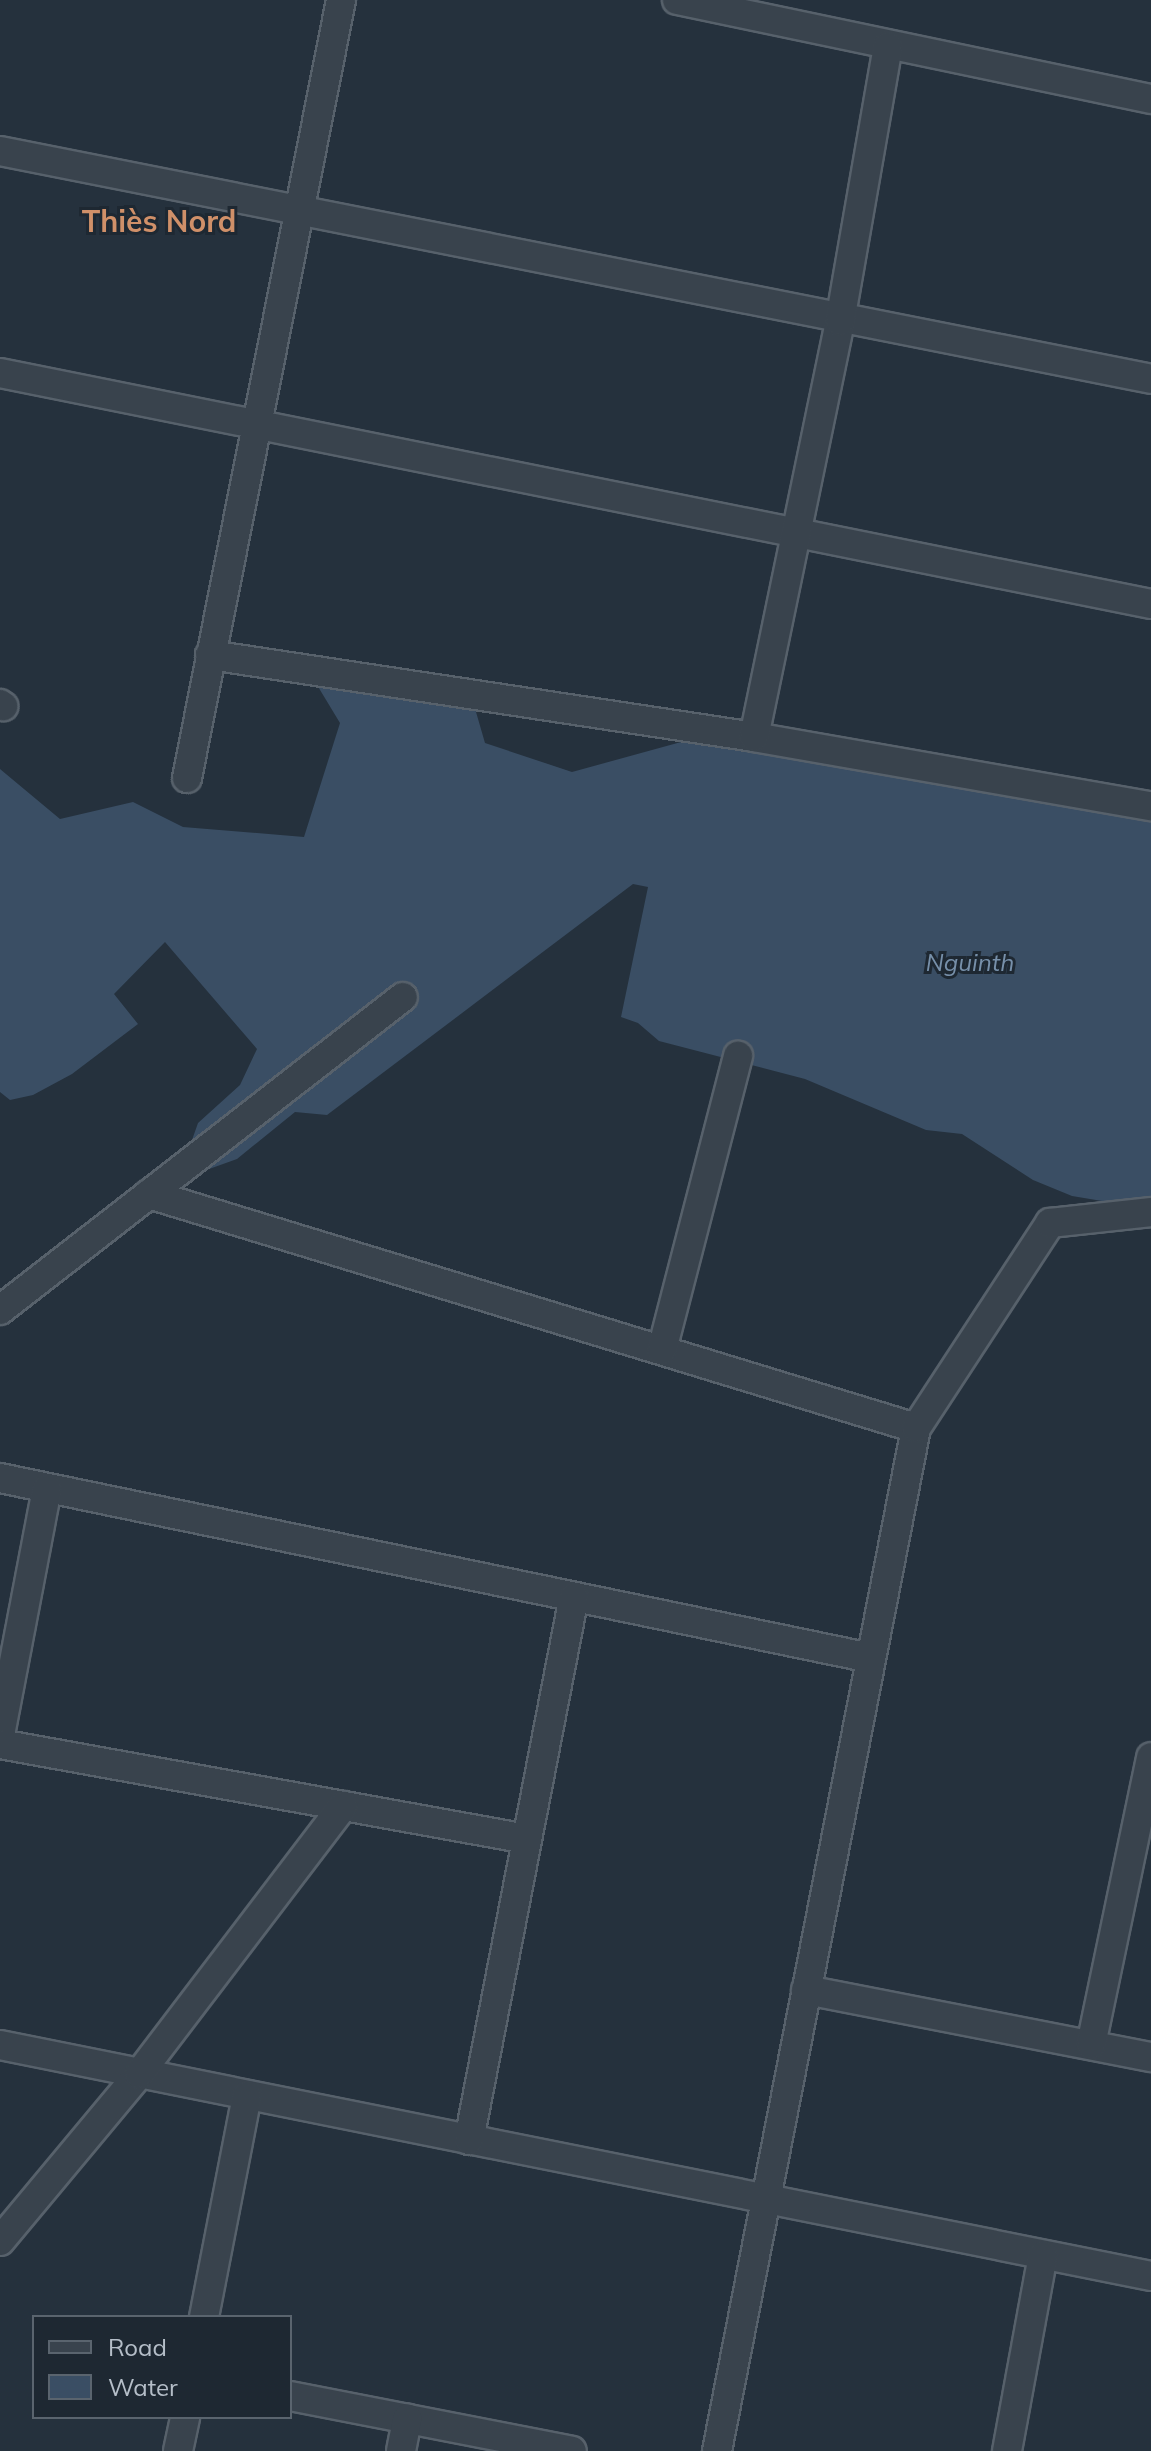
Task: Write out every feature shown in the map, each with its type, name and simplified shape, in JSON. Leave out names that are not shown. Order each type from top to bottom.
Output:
[{"type":"street","points":[[187,778],[254,423],[341,0]]},
{"type":"street","points":[[677,0],[1151,99]]},
{"type":"street","points":[[754,737],[840,321],[888,46]]},
{"type":"street","points":[[0,151],[298,208],[840,321],[1151,379]]},
{"type":"street","points":[[0,373],[1151,604]]},
{"type":"street","points":[[210,655],[754,737],[1151,806]]},
{"type":"street","points":[[0,1310],[403,997]]},
{"type":"street","points":[[662,1350],[738,1056]]},
{"type":"street","points":[[149,1194],[916,1428]]},
{"type":"street","points":[[717,2451],[916,1428],[1050,1223],[1151,1212]]},
{"type":"street","points":[[0,1478],[871,1658]]},
{"type":"street","points":[[0,1735],[47,1488]]},
{"type":"street","points":[[469,2140],[574,1597]]},
{"type":"street","points":[[0,1744],[527,1839]]},
{"type":"street","points":[[1091,2045],[1148,1789],[1151,1757]]},
{"type":"street","points":[[0,2241],[139,2074],[343,1806]]},
{"type":"street","points":[[806,1990],[1151,2057]]},
{"type":"street","points":[[0,2045],[1151,2276]]},
{"type":"street","points":[[204,2315],[247,2095]]},
{"type":"street","points":[[1007,2451],[1043,2255]]},
{"type":"street","points":[[292,2396],[572,2451]]},
{"type":"street","points":[[178,2451],[185,2419]]},
{"type":"street","points":[[401,2451],[407,2419]]},
{"type":"water","name":"Nguinth","points":[[314,680],[474,705],[485,743],[572,772],[692,739],[1151,821],[1151,1199],[1120,1204],[1072,1196],[1033,1180],[962,1134],[926,1130],[805,1079],[659,1041],[638,1023],[621,1017],[648,887],[633,884],[327,1115],[295,1112],[237,1159],[198,1173],[186,1157],[198,1123],[240,1085],[257,1049],[165,942],[114,994],[138,1024],[72,1074],[33,1095],[10,1100],[0,1092],[0,769],[60,819],[133,802],[183,827],[304,837],[340,723]]},
{"type":"district","name":"Thiès Nord","points":[[159,221]]}]
